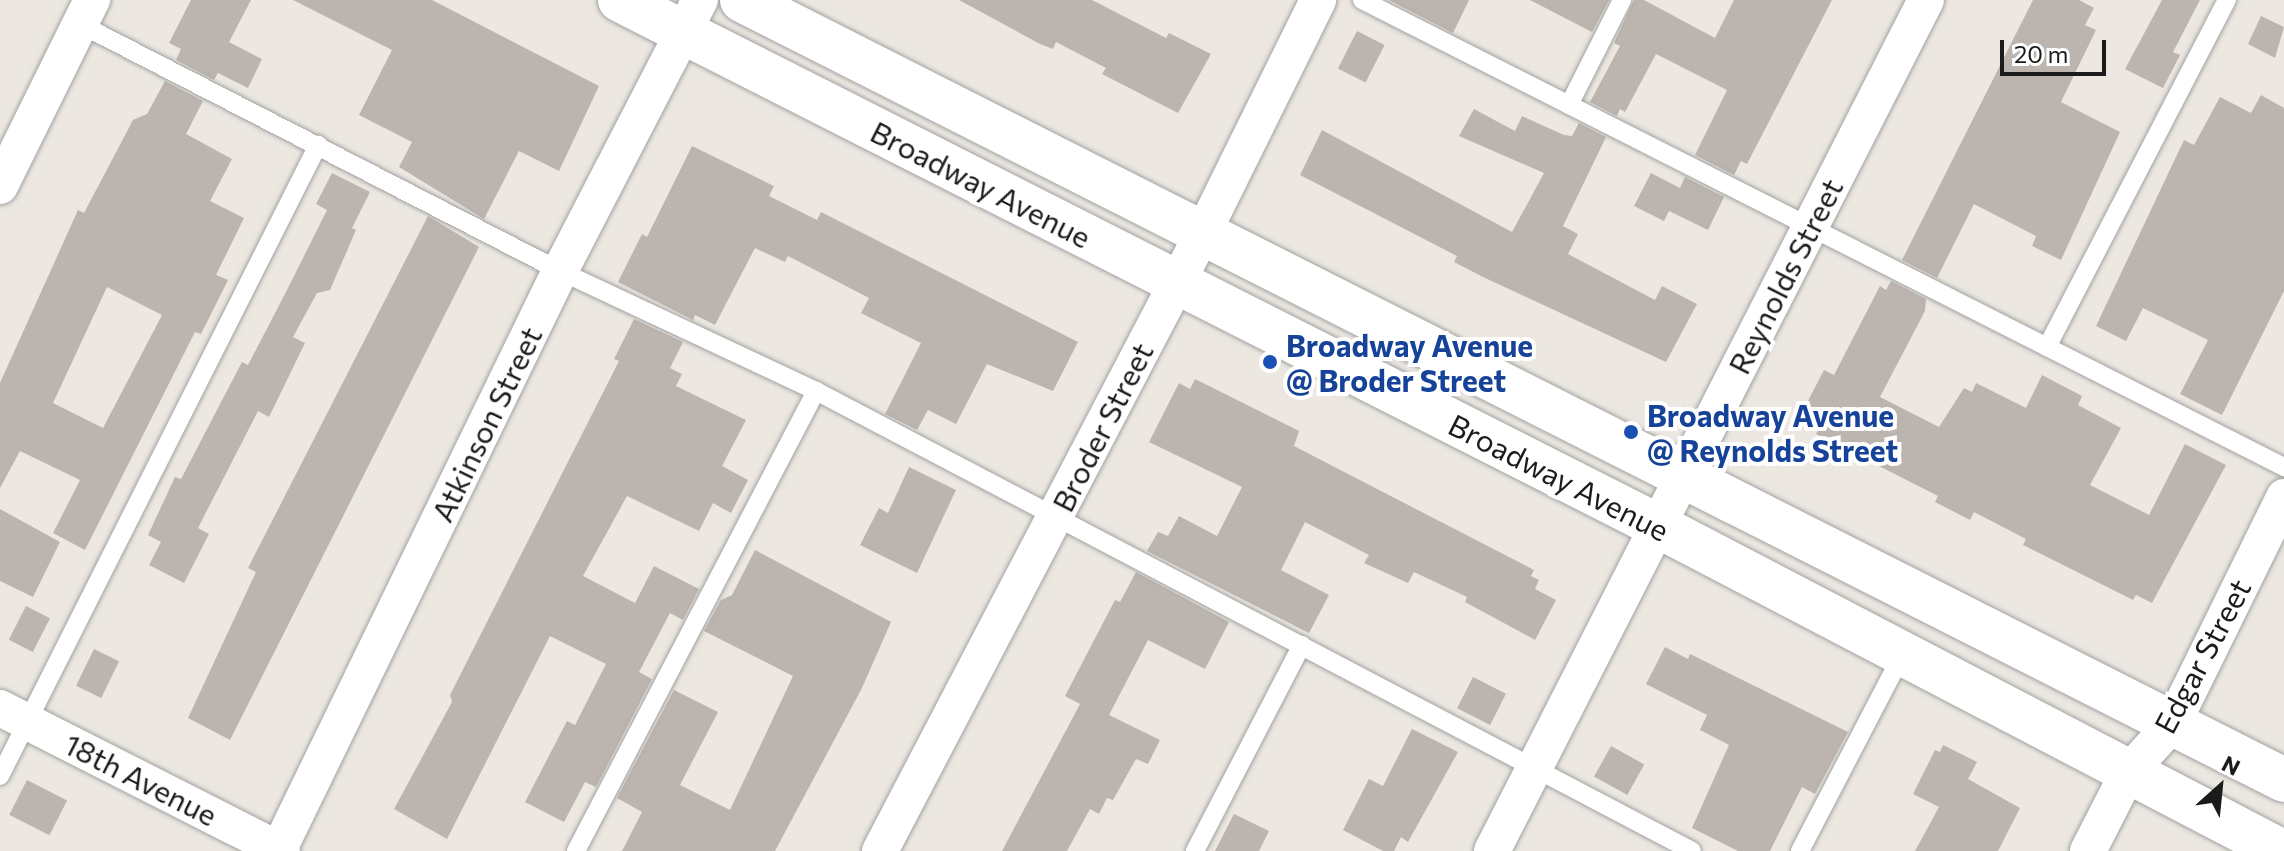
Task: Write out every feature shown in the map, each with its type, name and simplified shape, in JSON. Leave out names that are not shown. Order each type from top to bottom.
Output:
[{"type":"street","name":"Broadway Avenue","points":[[620,0],[691,16],[1176,284],[1658,526],[1901,657],[2281,851]]},
{"type":"street","name":"Broadway Avenue","points":[[742,0],[1682,479],[2284,780]]},
{"type":"street","name":"Broder Street","points":[[880,851],[1203,233],[1318,0]]},
{"type":"street","name":"Reynolds Street","points":[[1492,851],[1926,0]]},
{"type":"street","points":[[0,186],[86,12]]},
{"type":"street","name":"Atkinson Street","points":[[279,850],[560,271],[691,16]]},
{"type":"street","name":"Edgar Street","points":[[2088,851],[2128,773],[2173,723],[2284,497]]},
{"type":"street","name":"18th Avenue","points":[[14,715],[279,850]]},
{"type":"lane","points":[[1362,0],[2284,467]]},
{"type":"lane","points":[[1569,105],[1622,0]]},
{"type":"lane","points":[[2047,347],[2227,0]]},
{"type":"lane","points":[[86,12],[318,145],[560,271],[816,391],[1692,851]]},
{"type":"lane","points":[[0,776],[14,715],[318,145]]},
{"type":"lane","points":[[576,851],[816,391]]},
{"type":"lane","points":[[1195,851],[1302,645]]},
{"type":"lane","points":[[1800,851],[1901,657]]},
{"type":"building","points":[[191,0],[251,0],[229,42],[262,59],[248,88],[218,73],[214,80],[176,60],[181,49],[169,43]]},
{"type":"building","points":[[293,0],[432,0],[599,86],[559,171],[519,151],[484,219],[399,167],[412,142],[359,115],[392,50]]},
{"type":"building","points":[[959,0],[1092,0],[1166,38],[1169,33],[1211,54],[1178,113],[1102,74],[1106,68],[1056,42],[1053,49],[1040,44]]},
{"type":"building","points":[[1389,0],[1469,0],[1453,33]]},
{"type":"building","points":[[1530,0],[1609,0],[1592,32]]},
{"type":"building","points":[[1634,0],[1644,0],[1715,38],[1734,0],[1832,0],[1747,164],[1741,161],[1734,175],[1695,155],[1727,90],[1656,54],[1625,112],[1620,109],[1617,116],[1590,102],[1620,46],[1614,43]]},
{"type":"building","points":[[2033,0],[2079,0],[2094,8],[2085,25],[2096,30],[2061,102],[2120,132],[2061,260],[2032,246],[2036,236],[1974,204],[1937,278],[1902,260]]},
{"type":"building","points":[[2162,0],[2200,0],[2173,52],[2180,55],[2163,88],[2125,69]]},
{"type":"building","points":[[2261,16],[2284,27],[2275,58],[2248,44]]},
{"type":"building","points":[[1357,31],[1385,45],[1366,82],[1338,68]]},
{"type":"building","points":[[165,81],[203,101],[186,134],[232,159],[210,201],[244,218],[216,275],[228,280],[201,334],[195,332],[85,550],[53,533],[80,480],[20,451],[0,488],[0,383],[78,210],[84,213],[133,120],[147,114]],"holes":[[[107,287],[162,315],[103,428],[53,403]]]},
{"type":"building","points":[[2261,95],[2284,108],[2284,291],[2222,415],[2180,394],[2208,340],[2143,308],[2126,341],[2096,326],[2184,140],[2194,145],[2220,97],[2251,113]]},
{"type":"building","points":[[1474,109],[1515,131],[1522,116],[1564,135],[1572,136],[1579,123],[1606,137],[1563,226],[1578,234],[1568,254],[1655,300],[1662,286],[1697,304],[1666,362],[1483,277],[1454,262],[1457,256],[1300,175],[1322,130],[1512,232],[1544,173],[1459,136]]},
{"type":"building","points":[[692,146],[774,186],[769,196],[817,220],[821,212],[1078,342],[1053,391],[987,364],[956,424],[928,410],[917,430],[885,414],[921,343],[861,313],[869,298],[788,256],[785,262],[755,248],[715,325],[695,315],[693,320],[618,282],[642,234],[647,237]]},
{"type":"building","points":[[332,173],[370,192],[352,228],[356,230],[330,290],[317,293],[293,337],[305,343],[269,417],[258,411],[198,528],[209,534],[184,583],[149,565],[161,542],[148,535],[175,477],[181,479],[242,362],[248,365],[287,290],[327,210],[316,204]]},
{"type":"building","points":[[1651,173],[1680,188],[1685,177],[1724,197],[1708,230],[1669,211],[1664,221],[1634,206]]},
{"type":"building","points":[[428,216],[479,247],[230,740],[188,718],[256,572],[248,568]]},
{"type":"building","points":[[1891,281],[1926,299],[1925,311],[1880,397],[1939,427],[1964,388],[1972,392],[1976,383],[2026,408],[2042,375],[2082,396],[2078,405],[2121,428],[2090,485],[2149,515],[2185,444],[2226,465],[2152,603],[2136,595],[2133,600],[2023,545],[2026,539],[1974,512],[1970,520],[1935,502],[1938,496],[1816,434],[1819,428],[1799,418],[1824,370],[1834,375],[1880,286],[1886,290]]},
{"type":"building","points":[[634,319],[683,342],[670,368],[682,374],[676,386],[746,420],[722,466],[748,480],[731,513],[713,503],[699,531],[627,496],[583,576],[635,603],[654,566],[699,589],[683,620],[670,613],[639,672],[652,679],[596,787],[585,782],[564,822],[525,802],[567,721],[575,725],[606,664],[550,636],[447,839],[394,809],[452,702],[450,695],[619,361],[614,359]]},
{"type":"building","points":[[1195,379],[1299,431],[1294,446],[1534,570],[1531,576],[1539,580],[1535,589],[1556,600],[1535,640],[1465,602],[1467,597],[1414,572],[1408,583],[1364,563],[1369,555],[1305,522],[1281,570],[1329,595],[1309,633],[1147,551],[1158,532],[1168,536],[1179,516],[1217,536],[1242,487],[1149,442],[1179,383],[1190,389]]},
{"type":"building","points":[[909,467],[956,490],[917,573],[860,545],[879,508],[888,513]]},
{"type":"building","points":[[0,509],[60,542],[33,597],[0,581]]},
{"type":"building","points":[[755,550],[891,622],[862,688],[775,851],[622,851],[642,812],[617,798],[674,690],[718,712],[680,785],[730,810],[793,676],[704,631],[721,600],[732,595]]},
{"type":"building","points":[[1136,572],[1229,622],[1205,669],[1148,640],[1109,715],[1160,740],[1148,764],[1136,759],[1113,800],[1107,798],[1099,814],[1090,809],[1067,851],[1002,851],[1080,704],[1065,696],[1115,600],[1120,602]]},
{"type":"building","points":[[26,606],[50,618],[33,652],[9,640]]},
{"type":"building","points":[[1665,647],[1688,659],[1690,654],[1848,732],[1815,794],[1802,787],[1770,851],[1738,851],[1692,828],[1729,745],[1700,730],[1707,715],[1646,684]]},
{"type":"building","points":[[94,649],[119,661],[101,698],[76,686]]},
{"type":"building","points":[[1473,677],[1506,694],[1490,725],[1457,708]]},
{"type":"building","points":[[1412,729],[1458,752],[1408,842],[1401,837],[1394,851],[1383,851],[1343,830],[1369,779],[1383,786]]},
{"type":"building","points":[[1943,745],[1977,762],[1968,779],[2020,808],[1998,851],[1915,851],[1939,807],[1913,794],[1935,750],[1940,752]]},
{"type":"building","points":[[1611,746],[1644,764],[1627,795],[1594,777]]},
{"type":"building","points":[[27,780],[67,800],[49,835],[9,815]]},
{"type":"building","points":[[1234,814],[1269,831],[1259,851],[1215,851]]},
{"type":"place","name":"Broadway Avenue @ Broder Street","points":[[1270,362]]},
{"type":"place","name":"Broadway Avenue @ Reynolds Street","points":[[1631,432]]}]
